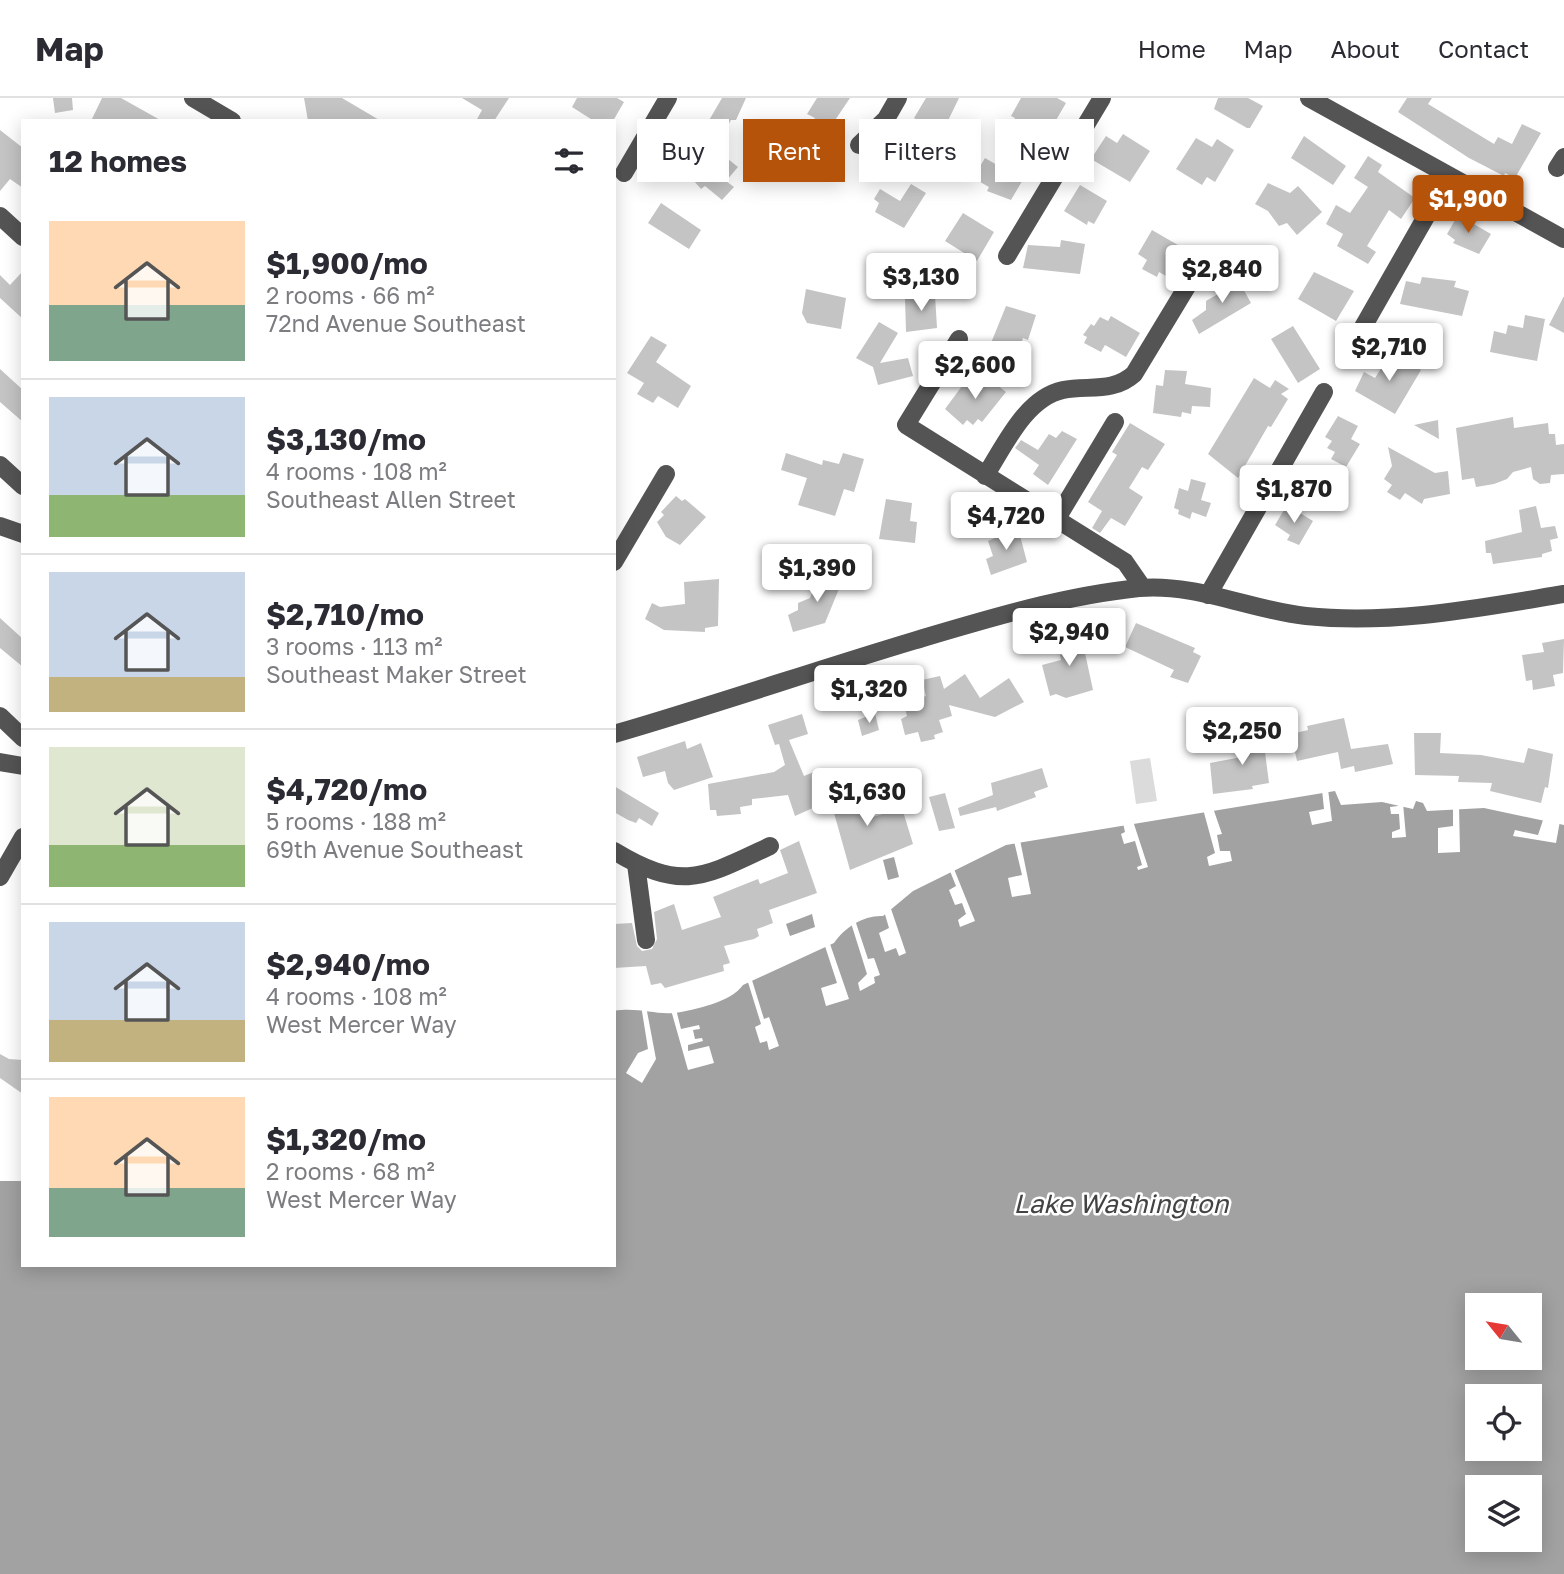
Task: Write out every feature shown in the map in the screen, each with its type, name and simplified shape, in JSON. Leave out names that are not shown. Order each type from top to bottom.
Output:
[{"type":"street","points":[[194,98],[230,119]]},
{"type":"street","points":[[624,173],[668,98]]},
{"type":"street","points":[[886,119],[898,98]]},
{"type":"street","points":[[1007,256],[1102,98]]},
{"type":"street","points":[[1309,98],[1440,173],[1564,239]]},
{"type":"street","points":[[1355,341],[1436,199],[1440,173]]},
{"type":"street","points":[[0,216],[21,235]]},
{"type":"street","points":[[985,476],[1025,415],[1037,402],[1062,390],[1115,386],[1134,374],[1206,255]]},
{"type":"street","points":[[959,339],[906,425],[1125,562],[1133,569],[1143,588]]},
{"type":"street","points":[[1208,595],[1324,392]]},
{"type":"street","points":[[1056,520],[1115,422]]},
{"type":"street","points":[[0,465],[21,484]]},
{"type":"street","points":[[616,559],[666,474]]},
{"type":"street","points":[[0,526],[21,533]]},
{"type":"street","points":[[616,733],[967,625],[1081,595],[1143,588],[1208,595],[1304,615],[1340,618],[1445,613],[1564,594]]},
{"type":"street","points":[[0,716],[21,736]]},
{"type":"street","points":[[0,762],[21,766]]},
{"type":"street","points":[[0,877],[21,840]]},
{"type":"street","points":[[616,852],[666,877],[690,876],[719,870],[770,846]]},
{"type":"street","points":[[636,864],[646,940]]},
{"type":"shaded area","points":[[1150,758],[1157,801],[1136,804],[1130,761]]},
{"type":"water","name":"Lake Washington","points":[[1335,791],[1341,805],[1382,802],[1413,809],[1416,801],[1423,803],[1427,811],[1484,808],[1564,825],[1564,1574],[0,1574],[0,1181],[21,1181],[21,1267],[616,1267],[616,1011],[674,1013],[721,1001],[743,985],[834,943],[855,923],[883,916],[913,891],[1006,845]]},
{"type":"water","points":[[894,857],[899,877],[888,880],[883,860]]},
{"type":"water","points":[[812,914],[815,927],[790,936],[786,924]]},
{"type":"pier","points":[[1328,789],[1332,821],[1312,825],[1309,812],[1324,809],[1322,790]]},
{"type":"pier","points":[[1398,802],[1403,803],[1406,837],[1392,838],[1392,832],[1400,829],[1399,814],[1391,814],[1390,807],[1398,806]]},
{"type":"pier","points":[[1453,806],[1459,806],[1460,852],[1438,853],[1438,828],[1453,826]]},
{"type":"pier","points":[[1213,808],[1222,834],[1217,835],[1220,851],[1230,851],[1232,861],[1209,866],[1207,857],[1215,853],[1203,809]]},
{"type":"pier","points":[[1544,817],[1560,821],[1556,843],[1513,836],[1515,830],[1538,835]]},
{"type":"pier","points":[[1133,821],[1148,867],[1138,870],[1137,867],[1142,865],[1135,841],[1124,844],[1121,834],[1125,832],[1123,823]]},
{"type":"pier","points":[[1020,840],[1031,894],[1012,897],[1008,878],[1022,875],[1014,841]]},
{"type":"pier","points":[[954,869],[975,921],[960,927],[958,920],[966,914],[962,903],[955,905],[949,890],[956,886],[950,871]]},
{"type":"pier","points":[[890,906],[906,953],[899,956],[896,948],[885,952],[879,933],[889,928],[884,911]]},
{"type":"pier","points":[[855,920],[868,959],[874,958],[880,975],[874,977],[875,983],[860,991],[858,983],[867,974],[851,923]]},
{"type":"pier","points":[[829,941],[849,999],[826,1006],[821,988],[837,983],[824,943]]},
{"type":"pier","points":[[751,977],[764,1019],[769,1017],[779,1046],[769,1050],[767,1041],[760,1043],[755,1027],[761,1024],[747,979]]},
{"type":"pier","points":[[641,1005],[646,1006],[656,1059],[642,1083],[626,1073],[638,1053],[648,1049]]},
{"type":"pier","points":[[676,1009],[681,1029],[699,1025],[700,1029],[693,1030],[695,1039],[702,1038],[703,1041],[688,1045],[688,1051],[709,1046],[714,1063],[688,1070],[671,1010]]},
{"type":"building","points":[[53,98],[72,98],[73,110],[55,113]]},
{"type":"building","points":[[102,98],[121,98],[158,119],[92,119]]},
{"type":"building","points":[[304,98],[342,98],[378,119],[308,119]]},
{"type":"building","points":[[462,98],[509,98],[495,119],[477,119],[482,110]]},
{"type":"building","points":[[577,98],[617,98],[624,102],[614,119],[591,119],[572,107]]},
{"type":"building","points":[[722,98],[746,98],[736,120],[731,120],[729,124],[729,119],[710,119]]},
{"type":"building","points":[[817,98],[850,98],[836,119],[814,119],[807,114]]},
{"type":"building","points":[[926,98],[959,98],[949,119],[914,118]]},
{"type":"building","points":[[1021,98],[1057,98],[1066,103],[1057,119],[1014,119],[1011,116]]},
{"type":"building","points":[[1218,98],[1248,98],[1263,106],[1250,128],[1247,128],[1214,109]]},
{"type":"building","points":[[1407,98],[1432,98],[1428,104],[1494,144],[1498,137],[1512,144],[1522,124],[1541,133],[1515,178],[1505,173],[1504,176],[1469,158],[1398,112]]},
{"type":"building","points":[[0,130],[21,146],[21,187],[10,179],[0,191]]},
{"type":"building","points":[[1123,134],[1150,151],[1130,182],[1094,161],[1094,154],[1106,136],[1117,143]]},
{"type":"building","points":[[1304,136],[1346,166],[1333,185],[1291,158]]},
{"type":"building","points":[[1196,138],[1212,147],[1217,139],[1234,150],[1215,182],[1207,177],[1202,185],[1176,169]]},
{"type":"building","points":[[1368,156],[1382,165],[1378,172],[1415,198],[1401,219],[1389,210],[1367,246],[1376,252],[1368,264],[1337,246],[1343,234],[1326,224],[1336,205],[1350,213],[1368,187],[1354,178]]},
{"type":"building","points":[[985,158],[995,164],[995,182],[1022,182],[1011,200],[987,191],[989,187],[980,182],[981,165]]},
{"type":"building","points":[[729,160],[738,167],[729,178]]},
{"type":"building","points":[[695,182],[727,182],[734,187],[722,200],[705,186],[701,189]]},
{"type":"building","points":[[1268,183],[1290,193],[1298,186],[1322,212],[1297,235],[1287,223],[1279,226],[1268,211],[1255,204]]},
{"type":"building","points":[[911,184],[926,193],[904,228],[875,212],[879,203],[874,199],[880,189],[900,201]]},
{"type":"building","points":[[1080,185],[1107,201],[1094,224],[1088,221],[1087,225],[1064,211]]},
{"type":"building","points":[[661,203],[701,230],[689,249],[648,223]]},
{"type":"building","points":[[963,213],[994,232],[977,261],[945,241]]},
{"type":"building","points":[[1458,215],[1491,234],[1479,254],[1453,243],[1455,240],[1447,234]]},
{"type":"building","points":[[1152,230],[1183,248],[1166,276],[1159,272],[1157,277],[1142,269],[1147,260],[1138,254]]},
{"type":"building","points":[[1061,240],[1085,244],[1080,274],[1023,268],[1028,245],[1060,247]]},
{"type":"building","points":[[1314,272],[1354,291],[1336,321],[1298,299]]},
{"type":"building","points":[[21,273],[21,317],[0,298],[0,275],[10,285]]},
{"type":"building","points":[[1236,276],[1251,303],[1199,334],[1192,320],[1206,310],[1206,301],[1223,291],[1221,286]]},
{"type":"building","points":[[1422,277],[1456,281],[1454,287],[1469,291],[1462,316],[1400,304],[1406,281],[1420,284]]},
{"type":"building","points":[[806,289],[846,298],[841,329],[807,323],[802,313]]},
{"type":"building","points":[[935,295],[937,328],[906,332],[905,298]]},
{"type":"building","points":[[1564,296],[1564,333],[1549,325]]},
{"type":"building","points":[[1006,306],[1036,315],[1028,340],[1023,338],[1018,353],[991,343]]},
{"type":"building","points":[[1525,315],[1545,319],[1537,361],[1490,352],[1494,331],[1506,334],[1508,325],[1523,328]]},
{"type":"building","points":[[1111,316],[1140,333],[1126,357],[1105,345],[1101,352],[1084,343],[1087,337],[1083,335],[1091,324],[1094,326],[1100,317],[1108,321]]},
{"type":"building","points":[[879,322],[898,333],[880,363],[908,358],[913,376],[878,385],[873,367],[856,358]]},
{"type":"building","points":[[1293,326],[1320,369],[1298,383],[1271,339]]},
{"type":"building","points":[[651,336],[667,345],[656,362],[691,386],[678,408],[658,396],[653,403],[637,394],[644,383],[627,373]]},
{"type":"building","points":[[1391,353],[1421,370],[1395,414],[1355,391],[1364,372],[1375,378]]},
{"type":"building","points":[[0,369],[21,388],[21,420],[0,402]]},
{"type":"building","points":[[1165,370],[1187,371],[1185,384],[1211,388],[1210,407],[1192,406],[1191,414],[1182,412],[1181,417],[1153,413],[1156,385],[1163,386]]},
{"type":"building","points":[[982,373],[1006,392],[982,422],[978,419],[973,425],[967,420],[963,425],[945,409],[965,382],[969,385],[975,382]]},
{"type":"building","points":[[1254,378],[1270,388],[1275,380],[1289,389],[1281,394],[1288,399],[1271,427],[1268,426],[1238,478],[1208,454]]},
{"type":"building","points":[[1338,416],[1358,426],[1351,439],[1360,444],[1346,467],[1331,459],[1335,452],[1327,448],[1332,441],[1325,437]]},
{"type":"building","points":[[1513,417],[1514,428],[1548,423],[1549,434],[1555,434],[1556,445],[1564,444],[1564,474],[1551,475],[1550,483],[1540,484],[1533,479],[1531,467],[1513,472],[1507,479],[1494,484],[1476,487],[1474,478],[1462,480],[1456,428]]},
{"type":"building","points":[[1438,420],[1439,439],[1414,425]]},
{"type":"building","points":[[1130,423],[1165,444],[1148,470],[1142,467],[1129,488],[1143,497],[1125,526],[1111,518],[1100,533],[1092,528],[1102,511],[1088,502],[1117,455],[1112,452]]},
{"type":"building","points":[[1062,431],[1077,439],[1048,485],[1033,474],[1039,465],[1015,448],[1021,440],[1038,450],[1049,434],[1056,438]]},
{"type":"building","points":[[1388,447],[1435,473],[1448,471],[1450,494],[1424,499],[1422,504],[1405,493],[1400,500],[1387,492],[1392,485],[1384,479],[1392,466]]},
{"type":"building","points":[[786,453],[822,465],[823,460],[839,464],[843,453],[864,459],[854,492],[844,489],[835,516],[798,505],[807,478],[781,470]]},
{"type":"building","points":[[1191,479],[1206,483],[1201,500],[1211,503],[1206,517],[1192,512],[1190,519],[1178,514],[1179,510],[1174,508],[1179,488],[1188,491]]},
{"type":"building","points":[[676,496],[682,501],[685,499],[706,517],[680,545],[666,537],[657,522],[664,515],[661,512]]},
{"type":"building","points":[[886,499],[912,503],[910,521],[917,522],[915,543],[879,539]]},
{"type":"building","points":[[1287,505],[1313,521],[1299,545],[1287,540],[1290,535],[1275,525]]},
{"type":"building","points":[[1536,506],[1541,528],[1555,526],[1558,538],[1550,540],[1552,551],[1542,554],[1542,557],[1493,564],[1491,553],[1486,553],[1485,541],[1522,532],[1519,510]]},
{"type":"building","points":[[1018,528],[1027,562],[991,575],[986,559],[993,556],[988,541]]},
{"type":"building","points":[[821,571],[843,579],[825,623],[793,632],[788,615],[798,610],[798,603],[810,598]]},
{"type":"building","points":[[719,579],[718,626],[705,628],[705,632],[664,630],[645,619],[652,603],[660,607],[685,604],[684,582]]},
{"type":"building","points":[[0,618],[21,637],[21,665],[0,648]]},
{"type":"building","points":[[1074,623],[1082,653],[1085,653],[1093,690],[1066,698],[1056,694],[1050,696],[1042,665],[1061,660],[1060,655],[1067,653],[1059,627]]},
{"type":"building","points":[[1136,623],[1195,648],[1193,652],[1201,656],[1188,683],[1170,677],[1174,670],[1125,647]]},
{"type":"building","points":[[1564,639],[1563,673],[1553,675],[1555,686],[1533,690],[1532,680],[1526,681],[1522,655],[1544,652],[1542,643]]},
{"type":"building","points":[[965,674],[980,698],[1009,678],[1024,702],[995,717],[949,705],[952,716],[939,720],[943,732],[934,735],[935,739],[921,742],[918,732],[905,735],[901,719],[907,716],[905,708],[918,704],[916,700],[926,696],[922,680],[940,676],[944,689]]},
{"type":"building","points":[[875,713],[879,730],[862,736],[858,720]]},
{"type":"building","points":[[802,714],[808,734],[789,740],[804,776],[814,772],[826,802],[795,816],[788,795],[752,799],[752,805],[740,807],[741,814],[717,816],[716,810],[710,810],[708,784],[774,772],[785,765],[779,744],[775,745],[768,725]]},
{"type":"building","points":[[1344,718],[1351,749],[1388,744],[1393,764],[1355,772],[1354,766],[1341,769],[1338,752],[1297,761],[1291,734],[1308,730],[1307,726]]},
{"type":"building","points":[[1262,729],[1269,783],[1252,786],[1253,789],[1213,794],[1210,763],[1247,756],[1242,733]]},
{"type":"building","points":[[1414,733],[1441,733],[1440,753],[1481,755],[1524,763],[1528,748],[1553,754],[1548,788],[1545,787],[1541,803],[1490,791],[1492,783],[1458,782],[1459,776],[1415,775]]},
{"type":"building","points":[[685,741],[687,749],[701,743],[713,777],[674,790],[668,783],[665,771],[643,777],[637,757]]},
{"type":"building","points":[[1042,768],[1048,787],[1034,792],[1036,797],[997,811],[996,807],[960,816],[958,808],[993,795],[991,783]]},
{"type":"building","points":[[856,783],[873,817],[902,808],[913,844],[850,870],[829,795]]},
{"type":"building","points":[[616,787],[659,813],[652,826],[639,818],[636,823],[616,813]]},
{"type":"building","points":[[945,793],[955,828],[939,831],[929,797]]},
{"type":"building","points":[[799,841],[817,893],[769,910],[773,923],[757,929],[759,936],[724,946],[730,963],[723,965],[724,971],[665,988],[661,983],[651,985],[646,966],[616,968],[616,924],[632,923],[637,946],[642,951],[652,949],[657,939],[654,912],[674,904],[682,930],[721,917],[713,897],[758,879],[760,884],[788,873],[780,850]]},
{"type":"building","points":[[0,1054],[9,1059],[21,1060],[21,1093],[0,1078]]}]
